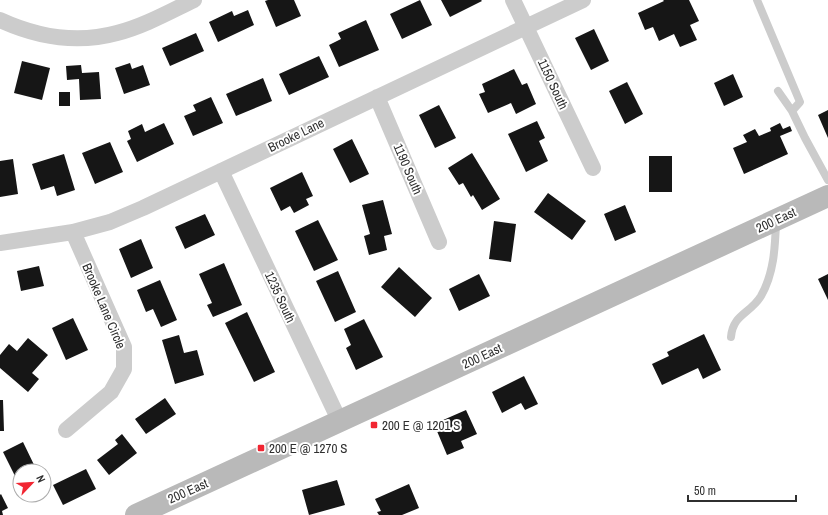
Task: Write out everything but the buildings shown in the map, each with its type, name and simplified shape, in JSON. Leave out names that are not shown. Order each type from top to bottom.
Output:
[{"type":"main road","name":"200 East","points":[[136,515],[828,196]]},
{"type":"street","points":[[0,20],[42,35],[68,39],[93,38],[118,33],[137,26],[194,0]]},
{"type":"street","name":"1150 South","points":[[513,0],[593,168]]},
{"type":"street","name":"Brooke Lane","points":[[0,243],[73,232],[117,219],[583,0]]},
{"type":"street","name":"1190 South","points":[[377,97],[439,242]]},
{"type":"street","name":"1235 South","points":[[221,171],[340,422]]},
{"type":"street","name":"Brooke Lane Circle","points":[[66,430],[111,392],[124,370],[124,347],[73,232]]},
{"type":"lane","points":[[757,0],[800,102],[792,111]]},
{"type":"lane","points":[[778,91],[792,111],[828,180]]},
{"type":"lane","points":[[730,337],[731,328],[734,323],[761,296],[770,275],[774,261],[776,220]]},
{"type":"place","name":"200 E @ 1201 S","points":[[374,425]]},
{"type":"place","name":"200 E @ 1270 S","points":[[261,448]]}]
